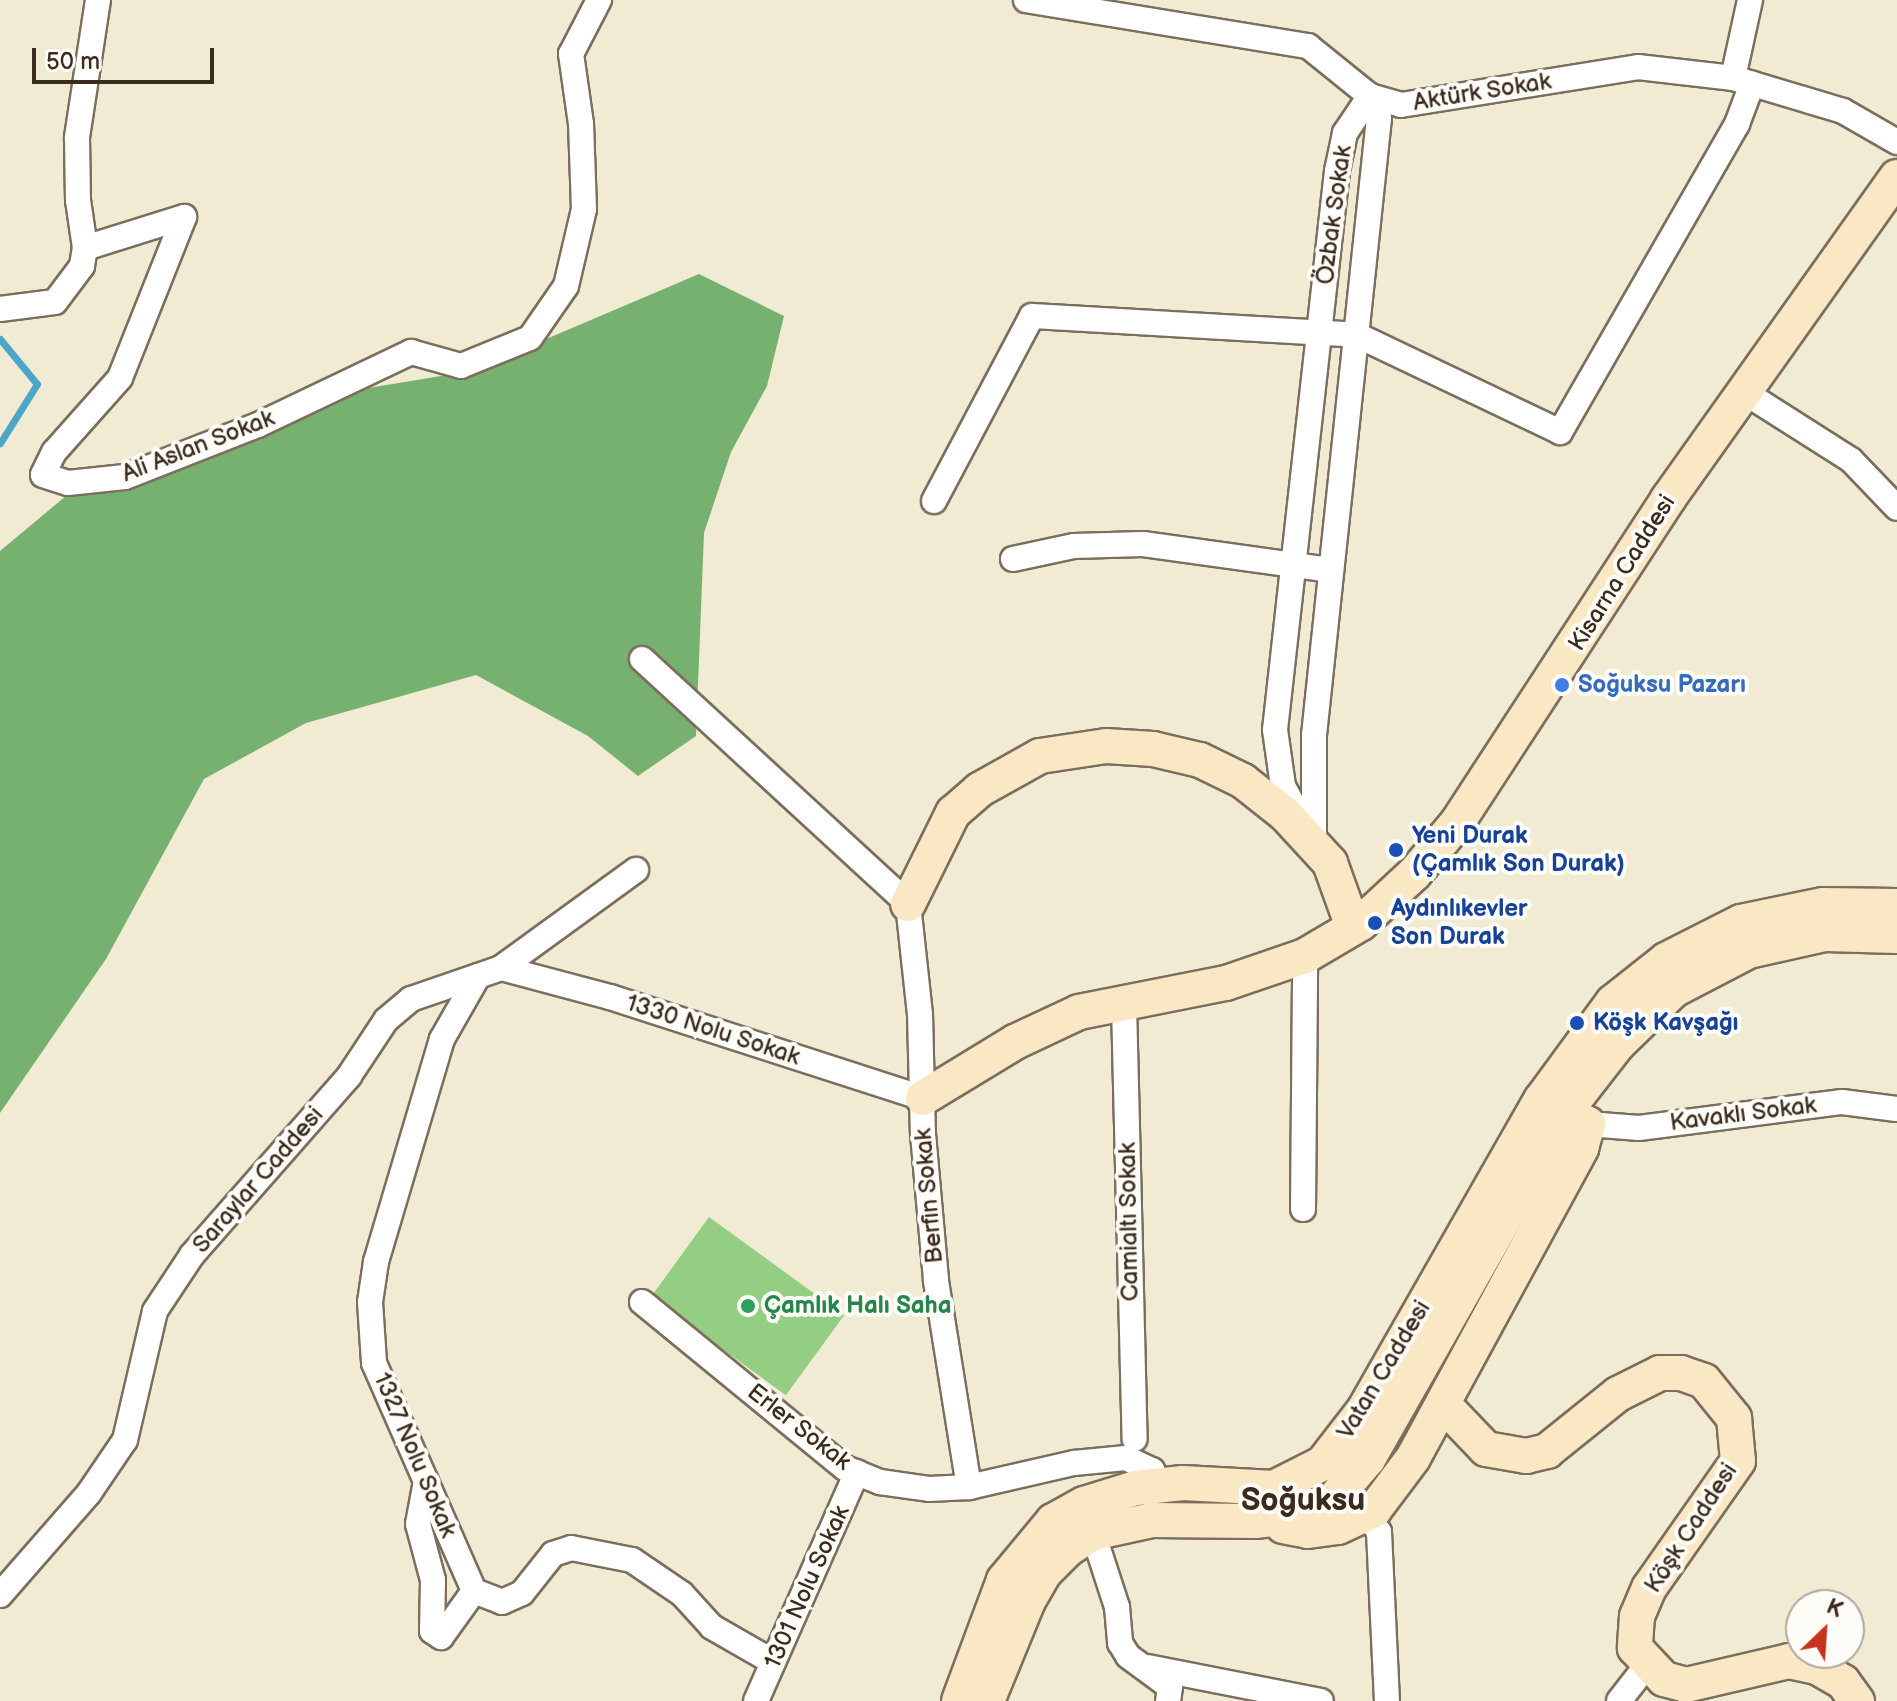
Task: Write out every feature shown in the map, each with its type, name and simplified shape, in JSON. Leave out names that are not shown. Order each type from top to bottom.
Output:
[{"type":"street","points":[[0,309],[55,302],[82,266],[85,248],[78,200],[77,138],[98,0]]},
{"type":"street","name":"Ali Aslan Sokak","points":[[85,248],[184,217],[120,378],[54,452],[43,475],[68,483],[125,477],[258,425],[411,352],[461,366],[530,338],[566,286],[584,209],[581,124],[571,54],[599,0]]},
{"type":"street","name":"Aktürk Sokak","points":[[1026,0],[1308,46],[1370,96],[1401,105],[1638,67],[1742,81],[1843,111],[1897,142]]},
{"type":"street","points":[[934,501],[1032,316],[1357,335],[1560,432],[1737,124],[1750,0]]},
{"type":"street","name":"Özbak Sokak","points":[[1314,844],[1278,767],[1275,730],[1339,159],[1345,133],[1370,96]]},
{"type":"street","name":"Özbak Sokak","points":[[1314,844],[1314,735],[1379,118],[1370,96]]},
{"type":"street","name":"Kisarna Caddesi","points":[[923,1098],[1050,1023],[1226,983],[1305,956],[1353,927],[1414,874],[1457,823],[1668,499],[1897,177]]},
{"type":"street","points":[[1744,392],[1851,460],[1897,508]]},
{"type":"street","points":[[1013,559],[1074,546],[1143,544],[1331,570]]},
{"type":"street","points":[[642,659],[908,904],[953,813],[979,790],[1040,756],[1106,746],[1153,749],[1200,760],[1243,781],[1314,844],[1340,884],[1353,927]]},
{"type":"street","name":"Saraylar Caddesi","points":[[0,1595],[89,1493],[125,1440],[155,1311],[192,1255],[349,1076],[386,1020],[411,999],[490,972],[636,870]]},
{"type":"street","name":"Berfin Sokak","points":[[908,904],[936,1281],[969,1487]]},
{"type":"street","name":"Vatan Caddesi","points":[[987,1701],[1028,1601],[1045,1572],[1068,1549],[1093,1533],[1152,1520],[1255,1521],[1297,1516],[1333,1500],[1368,1459],[1565,1112],[1613,1002],[1666,960],[1741,922],[1823,905],[1897,906]]},
{"type":"street","name":"Vatan Caddesi","points":[[959,1701],[1004,1580],[1029,1544],[1053,1521],[1084,1504],[1158,1486],[1274,1488],[1323,1463],[1364,1410],[1565,1112],[1618,1044],[1674,990],[1749,951],[1825,934],[1897,936]]},
{"type":"street","points":[[1303,1209],[1305,956]]},
{"type":"street","name":"1330 Nolu Sokak","points":[[490,972],[624,1001],[923,1098]]},
{"type":"street","name":"1327 Nolu Sokak","points":[[474,1591],[374,1363],[370,1302],[376,1262],[442,1039],[490,972]]},
{"type":"street","name":"Camialtı Sokak","points":[[1124,1004],[1135,1439]]},
{"type":"street","name":"Kavaklı Sokak","points":[[1565,1112],[1639,1128],[1842,1102],[1897,1109]]},
{"type":"street","points":[[1255,1521],[1308,1531],[1338,1527],[1366,1514],[1413,1458],[1581,1148],[1565,1112]]},
{"type":"street","name":"Erler Sokak","points":[[642,1302],[857,1472],[929,1489],[969,1487],[1074,1463],[1126,1458],[1152,1470],[1158,1486]]},
{"type":"street","name":"Köşk Caddesi","points":[[1443,1404],[1486,1449],[1504,1456],[1526,1456],[1547,1451],[1618,1394],[1660,1373],[1681,1373],[1704,1381],[1723,1398],[1734,1418],[1738,1461],[1649,1588],[1637,1616],[1635,1648],[1647,1665]]},
{"type":"street","name":"1301 Nolu Sokak","points":[[756,1701],[857,1472]]},
{"type":"street","points":[[426,1481],[418,1524],[433,1580],[432,1631],[441,1637],[474,1591],[502,1602],[522,1593],[553,1554],[571,1548],[632,1560],[682,1594],[712,1627],[773,1662]]},
{"type":"street","points":[[1158,1486],[1093,1533],[1117,1607],[1120,1643],[1128,1656],[1148,1667],[1170,1687],[1168,1701]]},
{"type":"street","points":[[1366,1514],[1379,1532],[1387,1701]]},
{"type":"street","points":[[1619,1701],[1647,1665],[1686,1685],[1789,1661],[1817,1667],[1843,1682],[1857,1701]]},
{"type":"street","points":[[1148,1667],[1321,1701]]},
{"type":"green space","points":[[699,274],[784,316],[767,386],[731,452],[704,533],[696,736],[638,776],[588,736],[476,675],[306,723],[204,779],[106,959],[0,1113],[0,551],[79,485],[314,397],[471,371]]},
{"type":"green space","name":"Çamlık Halı Saha","points":[[709,1217],[844,1315],[786,1395],[651,1297]]},
{"type":"waterway","points":[[0,339],[37,384],[0,443]]},
{"type":"place","name":"Soğuksu Pazarı","points":[[1562,685]]},
{"type":"place","name":"Yeni Durak (Çamlık Son Durak)","points":[[1396,850]]},
{"type":"place","name":"Aydınlıkevler Son Durak","points":[[1375,923]]},
{"type":"place","name":"Köşk Kavşağı","points":[[1577,1023]]},
{"type":"place","name":"Çamlık Halı Saha","points":[[748,1306]]},
{"type":"district","name":"Soğuksu","points":[[1303,1501]]}]
